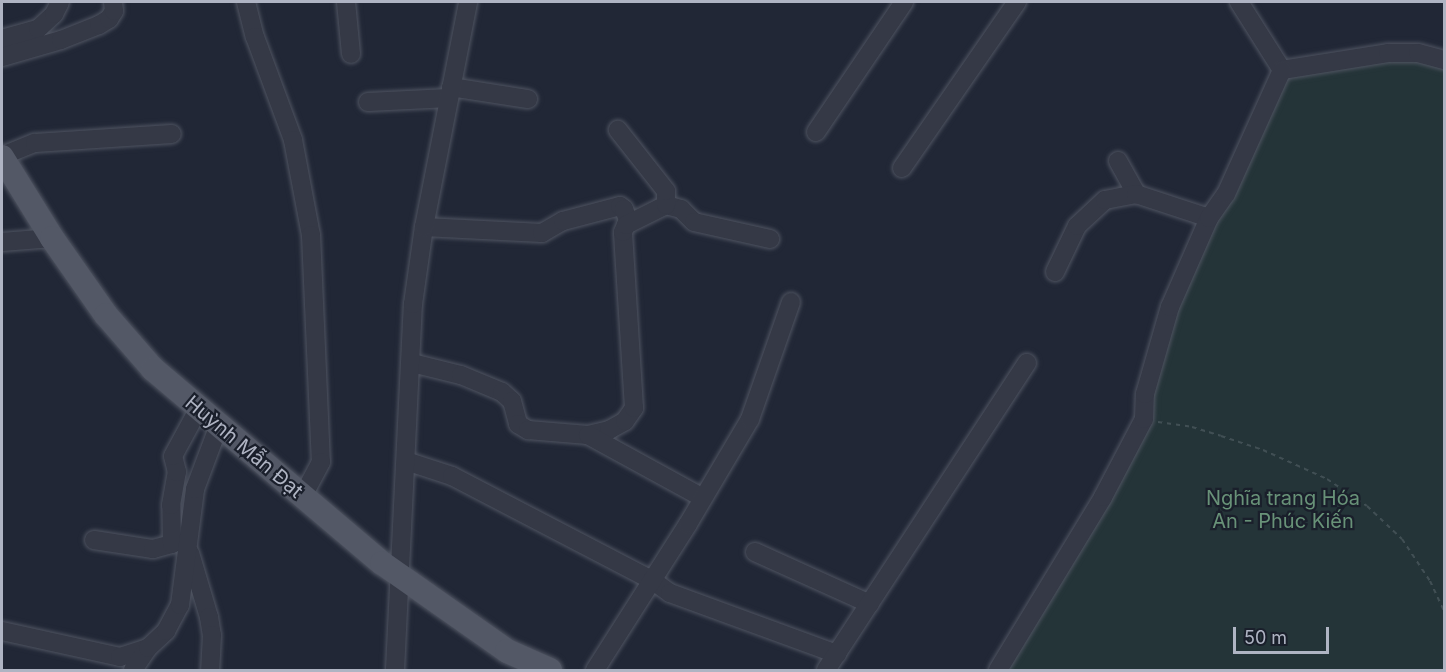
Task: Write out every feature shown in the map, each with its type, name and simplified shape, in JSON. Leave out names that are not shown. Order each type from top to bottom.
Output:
[{"type":"main road","name":"Huỳnh Mẫn Đạt","points":[[2,157],[52,238],[106,315],[153,369],[198,410],[219,425],[382,563],[399,573],[506,661],[550,670]]},
{"type":"street","points":[[2,39],[38,29],[54,14],[60,2]]},
{"type":"street","points":[[2,57],[61,40],[99,25],[109,19],[114,11],[113,2]]},
{"type":"street","points":[[246,2],[255,37],[293,140],[311,235],[321,462],[303,496]]},
{"type":"street","points":[[346,2],[351,54]]},
{"type":"street","points":[[394,670],[412,363],[413,304],[424,227],[468,2]]},
{"type":"street","points":[[816,132],[904,2]]},
{"type":"street","points":[[902,168],[1017,2]]},
{"type":"street","points":[[1239,2],[1282,70]]},
{"type":"street","points":[[1282,70],[1388,53],[1418,53],[1444,60]]},
{"type":"street","points":[[998,670],[1102,497],[1144,419],[1144,394],[1170,307],[1209,218],[1226,194],[1282,70]]},
{"type":"street","points":[[368,102],[450,92],[528,99]]},
{"type":"street","points":[[618,130],[666,191],[666,205]]},
{"type":"street","points":[[2,157],[35,143],[172,135]]},
{"type":"street","points":[[1118,161],[1136,194]]},
{"type":"street","points":[[1055,272],[1077,226],[1105,200],[1136,194],[1209,218]]},
{"type":"street","points":[[588,435],[620,425],[634,408],[623,232],[629,223],[666,205],[681,208],[694,222],[770,239]]},
{"type":"street","points":[[424,227],[542,233],[563,221],[620,206],[624,208],[629,223]]},
{"type":"street","points":[[2,242],[52,238]]},
{"type":"street","points":[[595,670],[704,498],[750,419],[791,302]]},
{"type":"street","points":[[412,363],[461,375],[502,392],[512,401],[521,428],[588,435],[704,498]]},
{"type":"street","points":[[826,670],[1027,363]]},
{"type":"street","points":[[94,540],[153,549],[172,544],[171,505],[177,472],[174,456],[198,410]]},
{"type":"street","points":[[133,670],[148,648],[166,631],[180,605],[195,489],[219,425]]},
{"type":"street","points":[[406,461],[452,476],[652,580],[670,593],[837,654]]},
{"type":"street","points":[[188,547],[209,617],[212,634],[210,670]]},
{"type":"street","points":[[755,552],[870,604]]},
{"type":"street","points":[[2,631],[120,657],[148,648]]},
{"type":"path","points":[[1144,419],[1192,427],[1221,436],[1263,450],[1327,479],[1367,507],[1402,539],[1430,580],[1444,611]]},
{"type":"green space","name":"Nghĩa trang Hóa An - Phúc Kiến","points":[[1388,57],[1444,65],[1444,670],[1002,670],[1105,502],[1174,310],[1285,74]]}]
